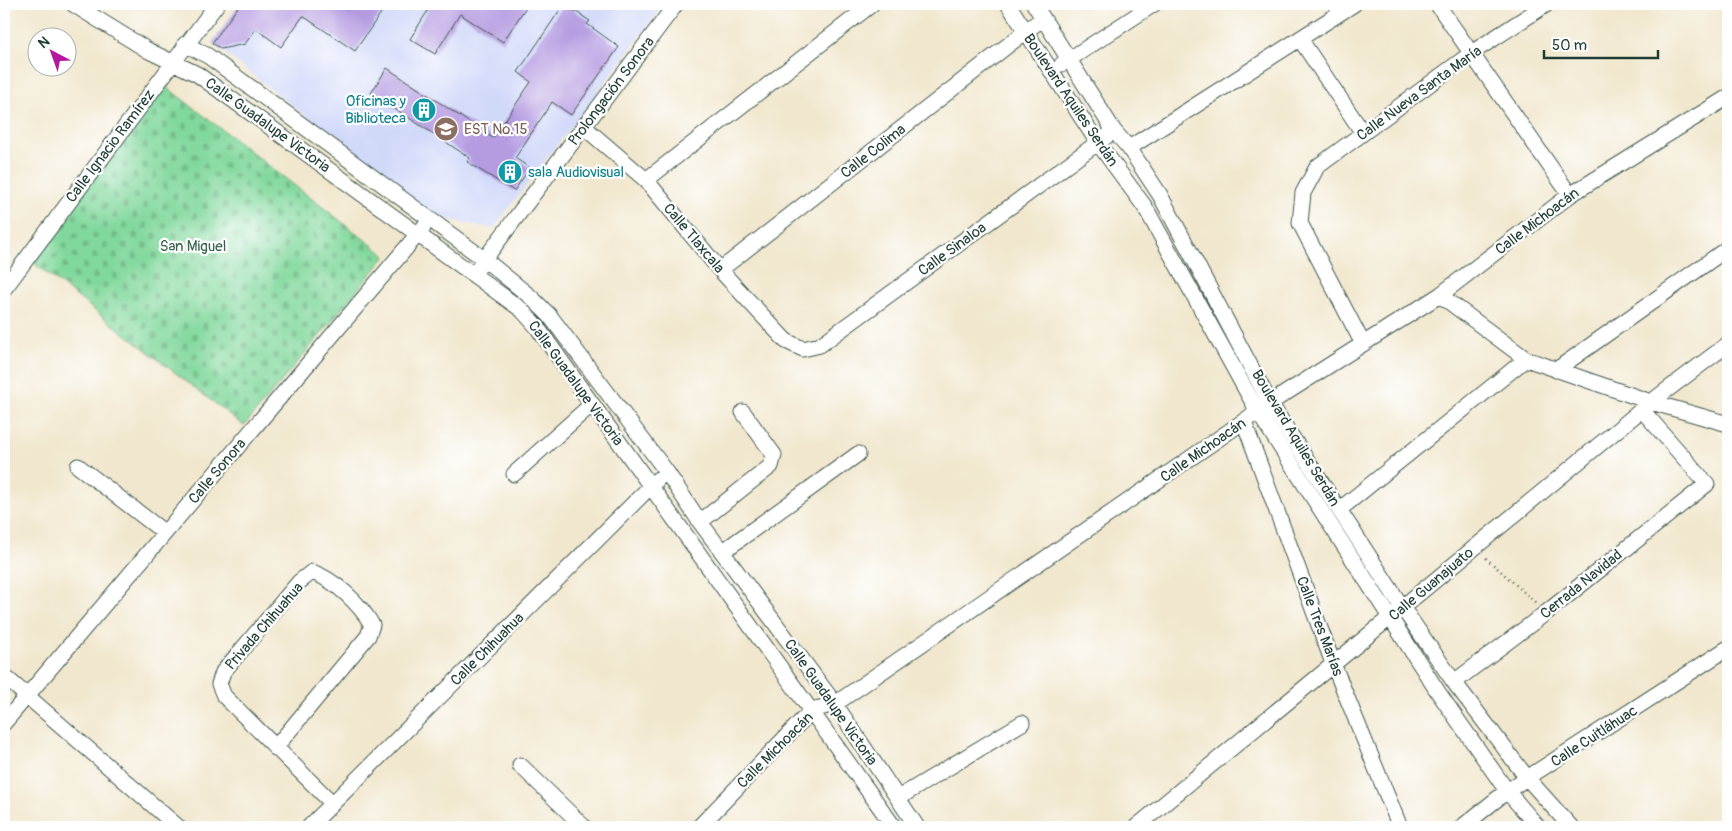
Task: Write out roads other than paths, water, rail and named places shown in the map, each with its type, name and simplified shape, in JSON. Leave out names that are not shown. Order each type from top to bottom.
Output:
[{"type":"street","name":"Calle Guadalupe Victoria","points":[[73,4],[149,51],[174,61],[197,74],[522,310],[537,327],[651,485],[894,827]]},
{"type":"street","name":"Calle Ignacio Ramírez","points":[[4,289],[185,44],[217,4]]},
{"type":"street","name":"Prolongación Sonora","points":[[473,275],[676,4]]},
{"type":"street","points":[[646,180],[872,4]]},
{"type":"street","name":"Boulevard Aquiles Serdán","points":[[1008,4],[1098,143],[1145,207],[1258,412],[1390,618],[1438,692],[1507,791],[1538,827]]},
{"type":"street","name":"Boulevard Aquiles Serdán","points":[[1034,4],[1114,131],[1129,148],[1160,195],[1270,403],[1402,607],[1454,682],[1528,779],[1571,827]]},
{"type":"street","points":[[1051,71],[1154,4]]},
{"type":"street","points":[[1129,148],[1354,4]]},
{"type":"street","points":[[1437,4],[1473,52],[1570,195]]},
{"type":"street","name":"Calle Nueva Santa María","points":[[1363,344],[1300,223],[1303,192],[1317,167],[1473,52],[1547,4]]},
{"type":"street","name":"Calle Colima","points":[[720,270],[1043,18]]},
{"type":"street","points":[[1300,39],[1363,133]]},
{"type":"street","name":"Calle Guadalupe Victoria","points":[[185,44],[208,56],[484,259],[532,298],[550,316],[666,471],[700,522],[835,704],[917,827]]},
{"type":"street","name":"Calle Michoacán","points":[[699,827],[812,710],[835,704],[1270,403],[1440,295],[1570,195],[1728,97]]},
{"type":"street","name":"Calle Tlaxcala","points":[[584,126],[646,180],[720,270],[786,341],[803,349]]},
{"type":"street","name":"Calle Sinaloa","points":[[803,349],[820,346],[1114,131]]},
{"type":"street","name":"Calle Sonora","points":[[4,723],[430,219]]},
{"type":"street","points":[[1556,370],[1728,248]]},
{"type":"street","points":[[1440,295],[1526,359],[1646,406],[1728,424]]},
{"type":"street","name":"Calle Guanajuato","points":[[1136,827],[1334,666],[1474,547],[1646,406],[1728,344]]},
{"type":"street","points":[[1339,510],[1526,359]]},
{"type":"street","points":[[514,474],[592,404]]},
{"type":"street","name":"Cerrada Navidad","points":[[1454,682],[1547,612],[1707,484],[1646,406]]},
{"type":"street","points":[[700,522],[771,466],[774,455],[743,412]]},
{"type":"street","name":"Calle Tres Marías","points":[[1244,422],[1334,666],[1400,827]]},
{"type":"street","points":[[722,552],[858,454]]},
{"type":"street","points":[[78,466],[165,533]]},
{"type":"street","name":"Calle Chihuahua","points":[[309,827],[666,471]]},
{"type":"street","name":"Privada Chihuahua","points":[[276,748],[368,636],[372,625],[365,613],[325,577],[312,572],[300,582],[222,672],[219,684],[224,696],[276,748],[332,803]]},
{"type":"street","name":"Calle Cuitláhuac","points":[[1462,827],[1507,791],[1728,648]]},
{"type":"street","points":[[4,676],[178,827]]},
{"type":"street","points":[[898,798],[1022,723]]},
{"type":"street","points":[[520,765],[584,827]]},
{"type":"place","name":"Oficinas y Biblioteca","points":[[424,110]]},
{"type":"place","name":"EST No.15","points":[[446,129]]},
{"type":"place","name":"sala Audiovisual","points":[[510,172]]},
{"type":"park label","name":"San Miguel","points":[[193,246]]}]
